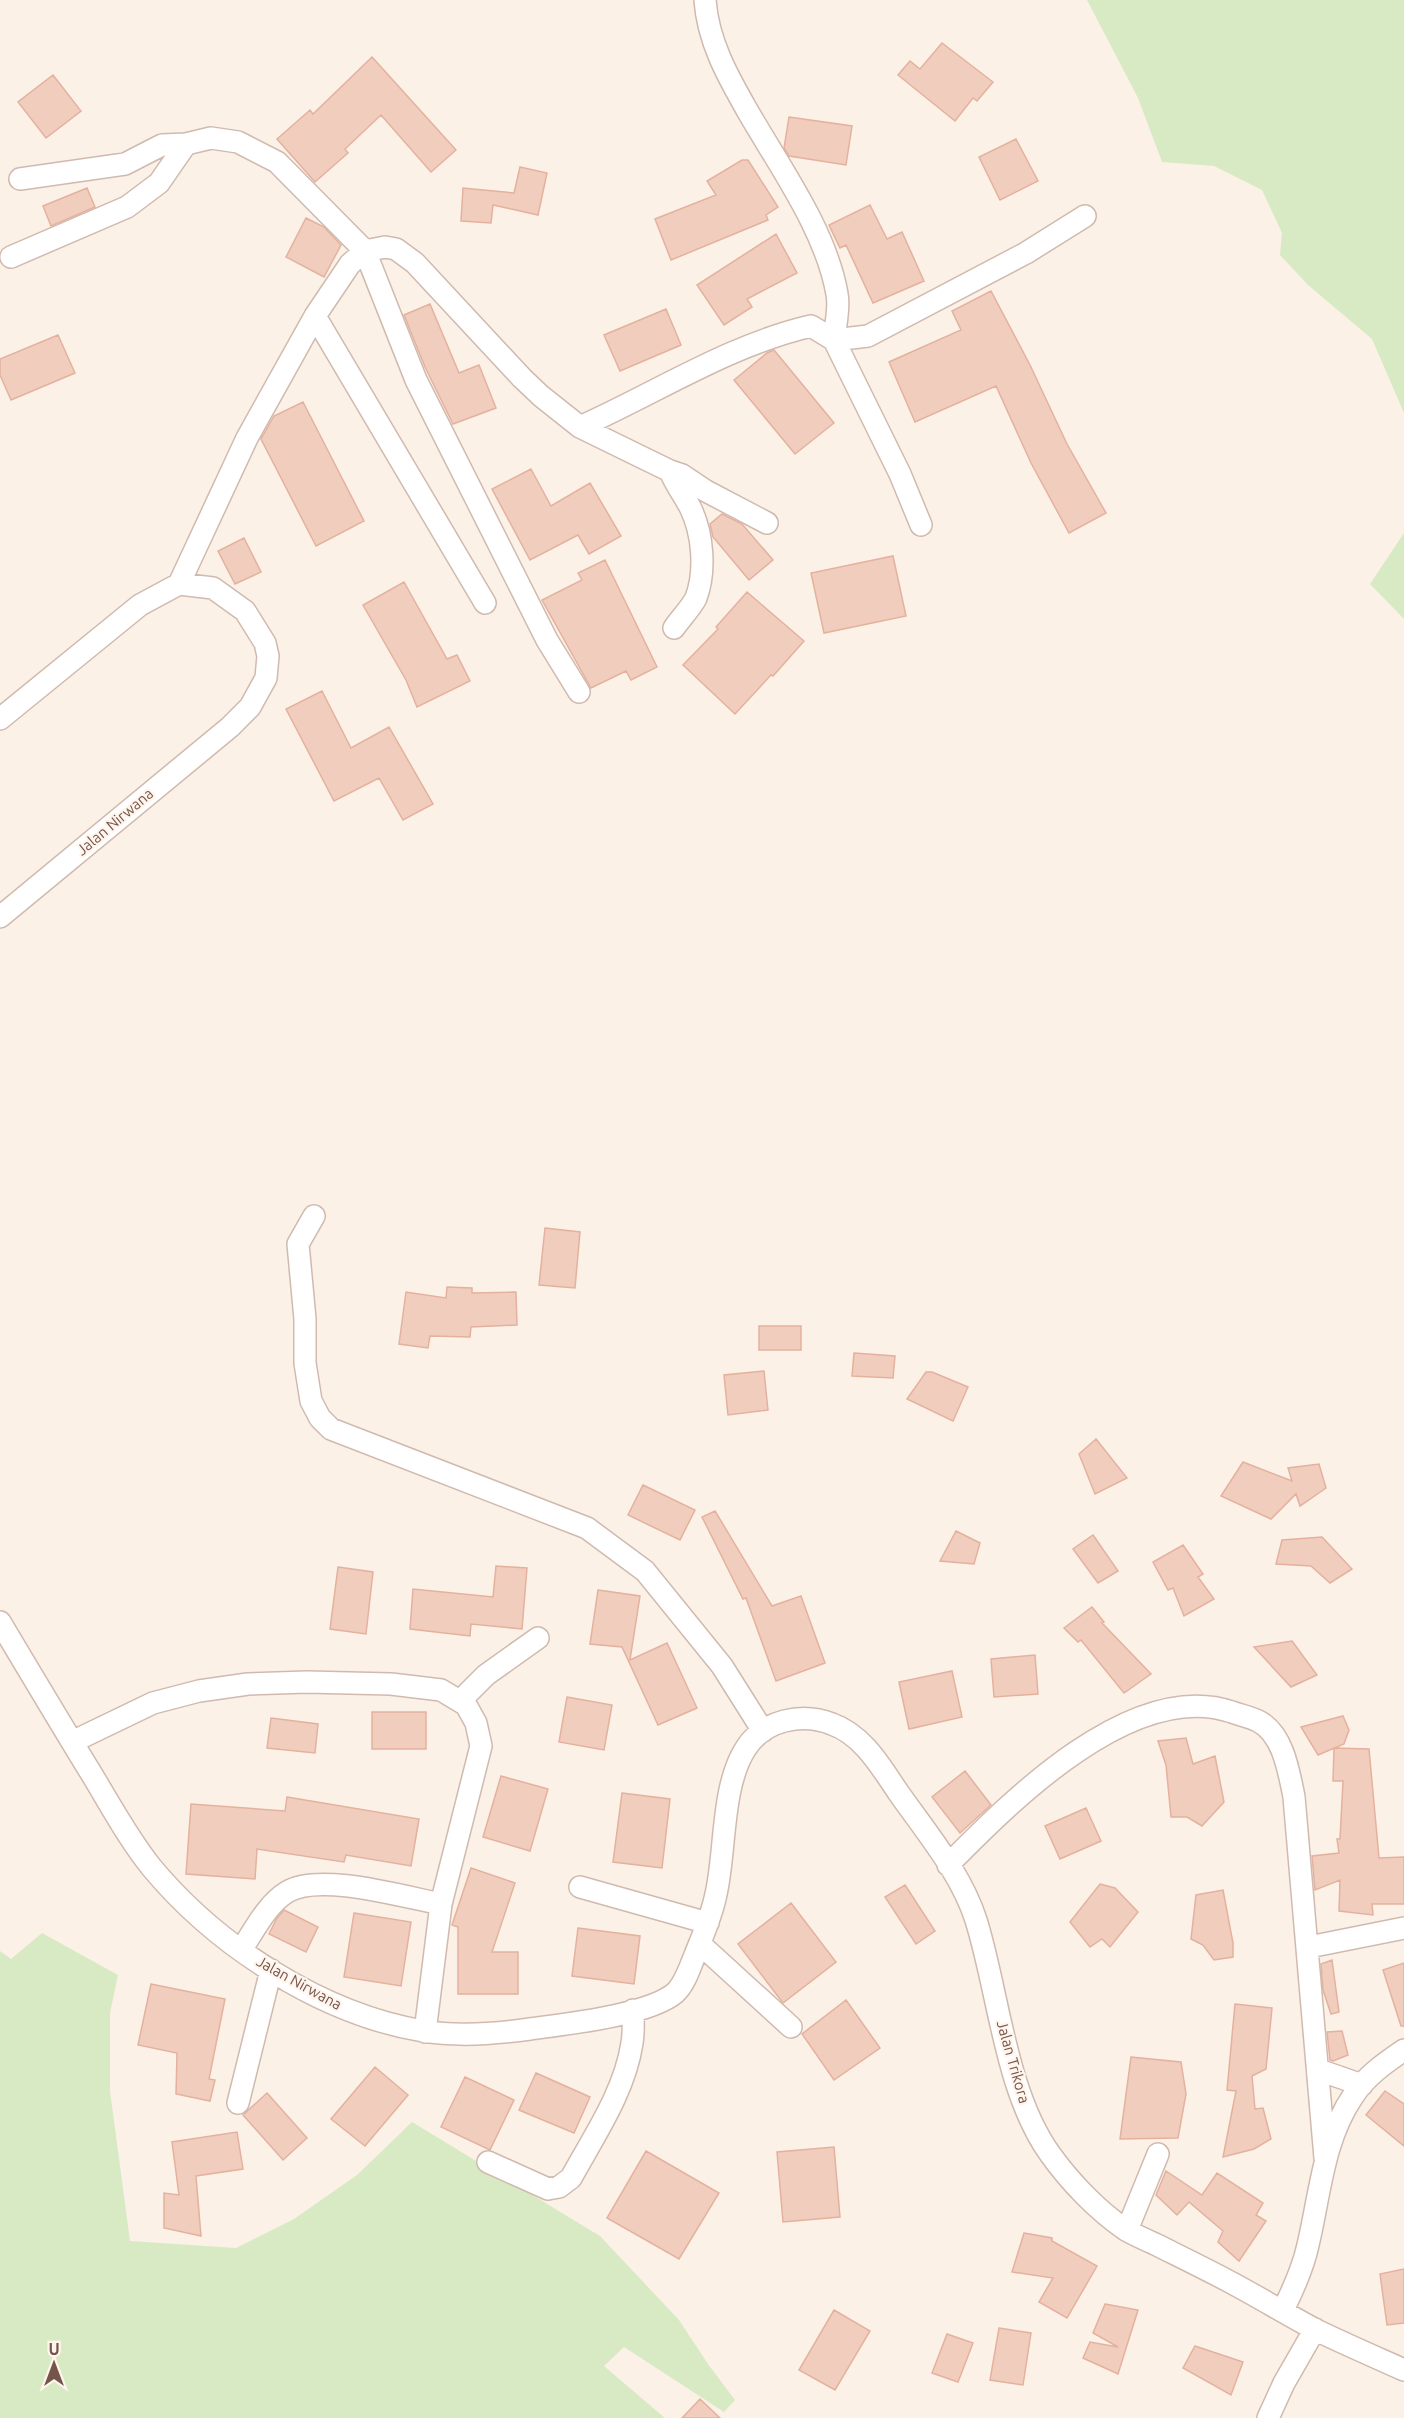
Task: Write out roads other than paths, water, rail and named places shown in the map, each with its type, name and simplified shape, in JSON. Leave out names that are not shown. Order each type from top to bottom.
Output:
[{"type":"street","points":[[705,0],[706,17],[722,67],[807,215],[829,263],[838,296],[834,340],[900,474],[921,525]]},
{"type":"street","points":[[21,179],[125,164],[162,145],[186,144],[199,140],[224,139],[252,147],[277,162],[365,251],[416,380],[547,640],[579,692]]},
{"type":"street","points":[[11,257],[127,207],[159,183],[186,144]]},
{"type":"street","points":[[579,426],[616,411],[685,375],[784,332],[811,326],[834,340],[868,336],[1026,253],[1086,216]]},
{"type":"street","points":[[0,719],[140,605],[179,584],[247,438],[315,316],[350,264],[365,251],[376,247],[396,249],[415,263],[522,378],[579,426],[682,475],[706,491],[767,523]]},
{"type":"street","points":[[315,316],[485,603]]},
{"type":"street","points":[[670,471],[675,484],[690,507],[700,535],[701,570],[695,599],[674,628]]},
{"type":"street","name":"Jalan Nirwana","points":[[0,917],[230,727],[250,706],[266,678],[268,656],[265,643],[245,611],[213,588],[179,584]]},
{"type":"street","points":[[314,1216],[298,1244],[305,1319],[305,1363],[311,1401],[320,1418],[331,1429],[587,1527],[645,1571],[771,1727]]},
{"type":"street","name":"Jalan Nirwana","points":[[0,1622],[148,1864],[181,1900],[241,1950],[271,1970],[340,2007],[382,2022],[425,2032],[486,2035],[593,2020],[651,2006],[675,1993],[683,1982],[700,1944],[717,1891],[726,1813],[738,1764],[745,1749],[755,1737],[771,1727]]},
{"type":"street","points":[[460,1701],[486,1676],[538,1638]]},
{"type":"street","points":[[72,1742],[153,1703],[199,1691],[248,1684],[307,1682],[391,1684],[441,1690],[466,1705],[476,1723],[481,1746],[441,1904],[425,2032]]},
{"type":"street","points":[[948,1864],[1020,1794],[1074,1752],[1122,1726],[1157,1713],[1194,1706],[1221,1708],[1260,1721],[1272,1732],[1281,1749],[1294,1797],[1309,1947],[1325,2158]]},
{"type":"street","name":"Jalan Trikora","points":[[771,1727],[794,1718],[809,1718],[834,1724],[852,1735],[872,1754],[948,1864],[975,1917],[1019,2091],[1030,2118],[1047,2151],[1088,2197],[1126,2230],[1283,2310],[1315,2329],[1404,2370]]},
{"type":"street","points":[[241,1950],[278,1899],[286,1892],[305,1885],[329,1883],[441,1904]]},
{"type":"street","points":[[579,1887],[708,1923]]},
{"type":"street","points":[[1309,1947],[1404,1928]]},
{"type":"street","points":[[700,1944],[790,2027]]},
{"type":"street","points":[[238,2103],[271,1970]]},
{"type":"street","points":[[488,2162],[548,2189],[559,2187],[571,2178],[615,2097],[627,2065],[632,2042],[633,2010]]},
{"type":"street","points":[[1283,2310],[1294,2289],[1308,2248],[1325,2158],[1343,2114],[1373,2073],[1404,2050]]},
{"type":"street","points":[[1319,2070],[1362,2085]]},
{"type":"street","points":[[1126,2230],[1158,2154]]},
{"type":"street","points":[[1268,2418],[1284,2383],[1315,2329]]}]
